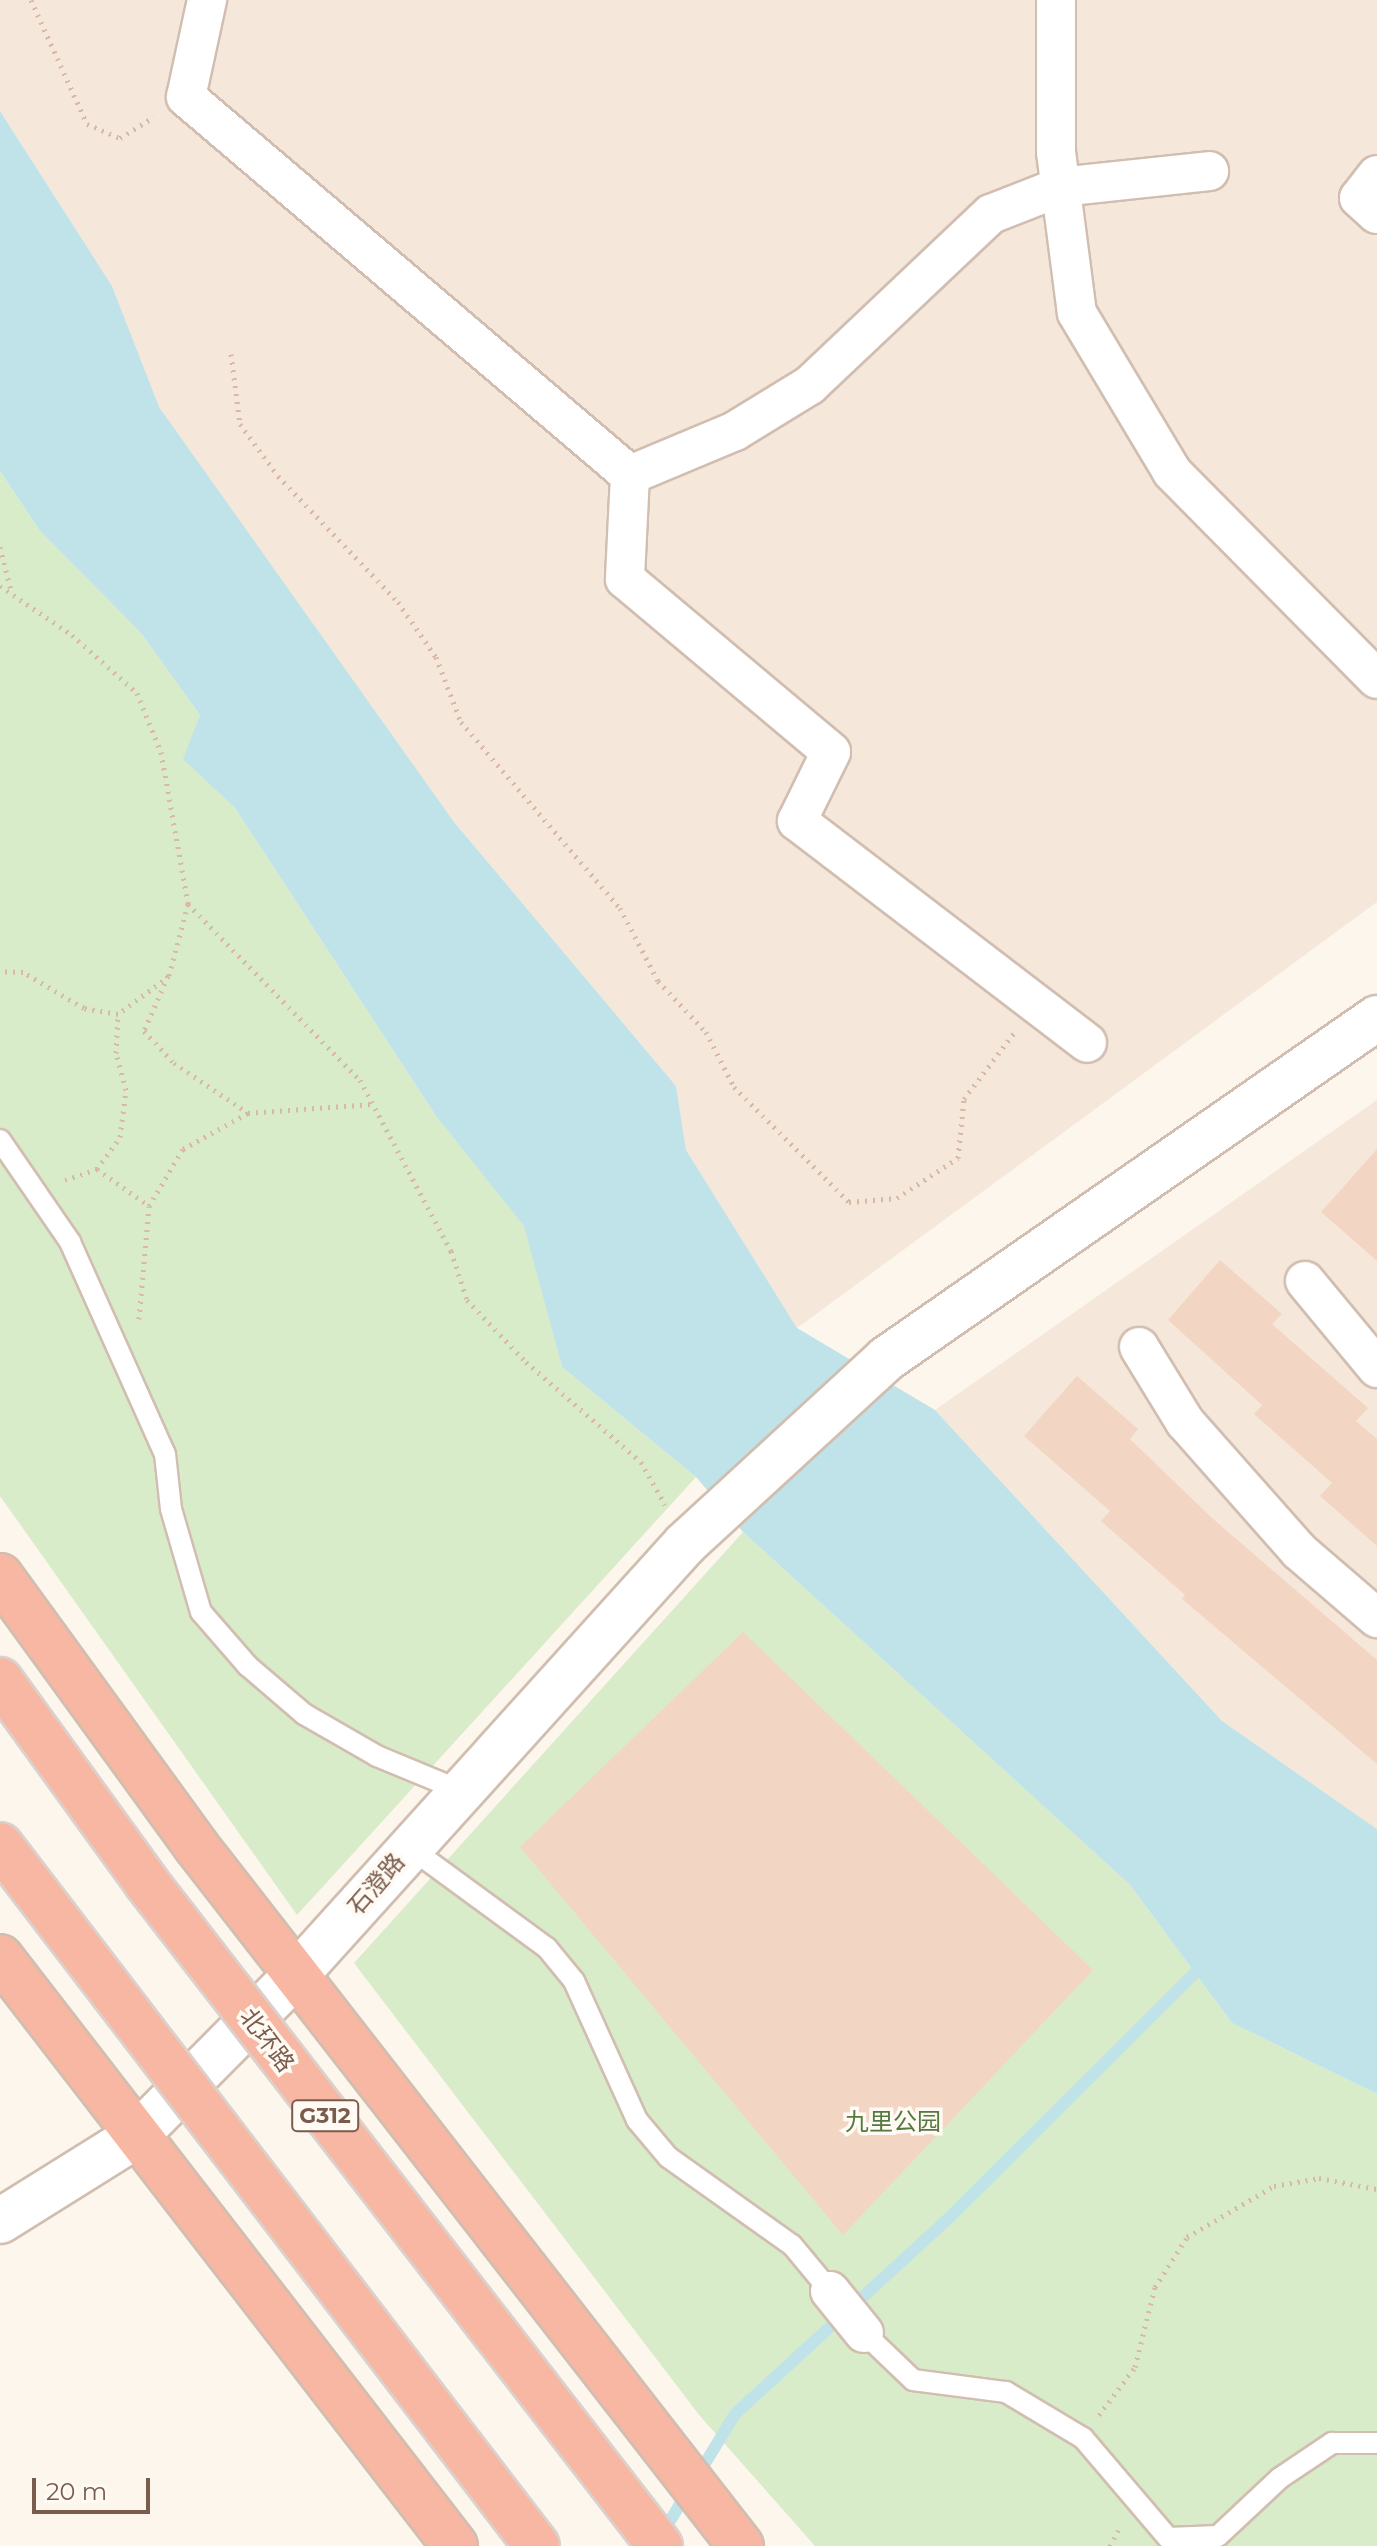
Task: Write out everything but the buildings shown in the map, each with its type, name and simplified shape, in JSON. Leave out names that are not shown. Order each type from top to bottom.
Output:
[{"type":"highway","points":[[0,1576],[295,1976],[741,2546]]},
{"type":"highway","name":"北环路","points":[[0,1680],[146,1882],[660,2546]]},
{"type":"highway","points":[[0,1845],[537,2546]]},
{"type":"highway","points":[[0,1957],[455,2546]]},
{"type":"street","points":[[207,0],[186,97],[630,475]]},
{"type":"street","points":[[1056,0],[1060,187],[1077,313],[1172,472],[1377,679]]},
{"type":"street","points":[[630,475],[735,431],[810,385],[991,214],[1060,187],[1209,171]]},
{"type":"street","points":[[1377,175],[1359,198],[1377,214]]},
{"type":"street","points":[[630,475],[625,579],[831,752],[797,821],[1087,1043]]},
{"type":"street","name":"石澄路","points":[[0,2221],[136,2136],[295,1976],[459,1790],[685,1544],[886,1359],[1377,1018]]},
{"type":"street","points":[[1305,1281],[1377,1368]]},
{"type":"street","points":[[1139,1347],[1185,1422],[1299,1551],[1377,1618]]},
{"type":"street","points":[[830,2291],[864,2333]]},
{"type":"lane","points":[[0,1140],[33,1181],[70,1242],[165,1454],[171,1509],[201,1612],[248,1666],[304,1714],[377,1756],[459,1790]]},
{"type":"lane","points":[[409,1847],[547,1948],[574,1981],[600,2049],[647,2133],[668,2157],[792,2245],[830,2291]]},
{"type":"lane","points":[[864,2333],[913,2380],[1006,2392],[1083,2438],[1168,2538],[1193,2542],[1218,2536],[1280,2478],[1332,2443],[1377,2443]]},
{"type":"path","points":[[31,0],[87,124],[120,138],[186,97]]},
{"type":"path","points":[[231,354],[240,424],[278,476],[398,602],[436,657],[461,722],[620,908],[658,981],[706,1032],[734,1087],[849,1202],[897,1198],[958,1158],[964,1099],[1036,1004]]},
{"type":"path","points":[[0,547],[11,590]]},
{"type":"path","points":[[0,586],[11,590],[137,693],[161,752],[188,904],[169,976],[144,1031],[174,1063],[248,1113]]},
{"type":"path","points":[[188,904],[307,1021],[360,1080],[451,1251],[467,1300],[526,1362],[641,1462],[685,1544]]},
{"type":"path","points":[[0,971],[23,972],[84,1008],[118,1014],[169,976]]},
{"type":"path","points":[[33,1181],[73,1179],[97,1169],[120,1137],[126,1090],[116,1053],[118,1014]]},
{"type":"path","points":[[140,1332],[149,1206],[183,1149],[248,1113],[372,1104]]},
{"type":"path","points":[[97,1169],[149,1206]]},
{"type":"path","points":[[1083,2438],[1135,2367],[1155,2287],[1187,2237],[1274,2186],[1319,2178],[1377,2189]]},
{"type":"shaded area","points":[[0,0],[1377,0],[1377,902],[797,1328],[686,1150],[676,1086],[454,822],[158,407],[112,286],[0,111]]},
{"type":"shaded area","points":[[1377,1100],[1377,1829],[1222,1721],[935,1410]]},
{"type":"green space","points":[[0,471],[40,531],[141,633],[200,715],[184,759],[235,808],[436,1116],[525,1226],[562,1367],[696,1477],[297,1915],[0,1496]]},
{"type":"green space","name":"九里公园","points":[[743,1532],[1130,1885],[1232,2023],[1377,2094],[1377,2546],[815,2546],[700,2416],[354,1963]]},
{"type":"water","points":[[0,111],[112,286],[159,407],[454,822],[676,1086],[686,1150],[797,1328],[935,1410],[1222,1721],[1377,1829],[1377,2094],[1232,2023],[1130,1885],[743,1532],[696,1477],[562,1367],[524,1226],[436,1116],[235,808],[183,759],[200,715],[141,633],[40,531],[0,471]]},
{"type":"waterway","points":[[698,2475],[735,2414],[947,2220],[1207,1961]]},
{"type":"waterway","points":[[661,2536],[688,2491]]}]
